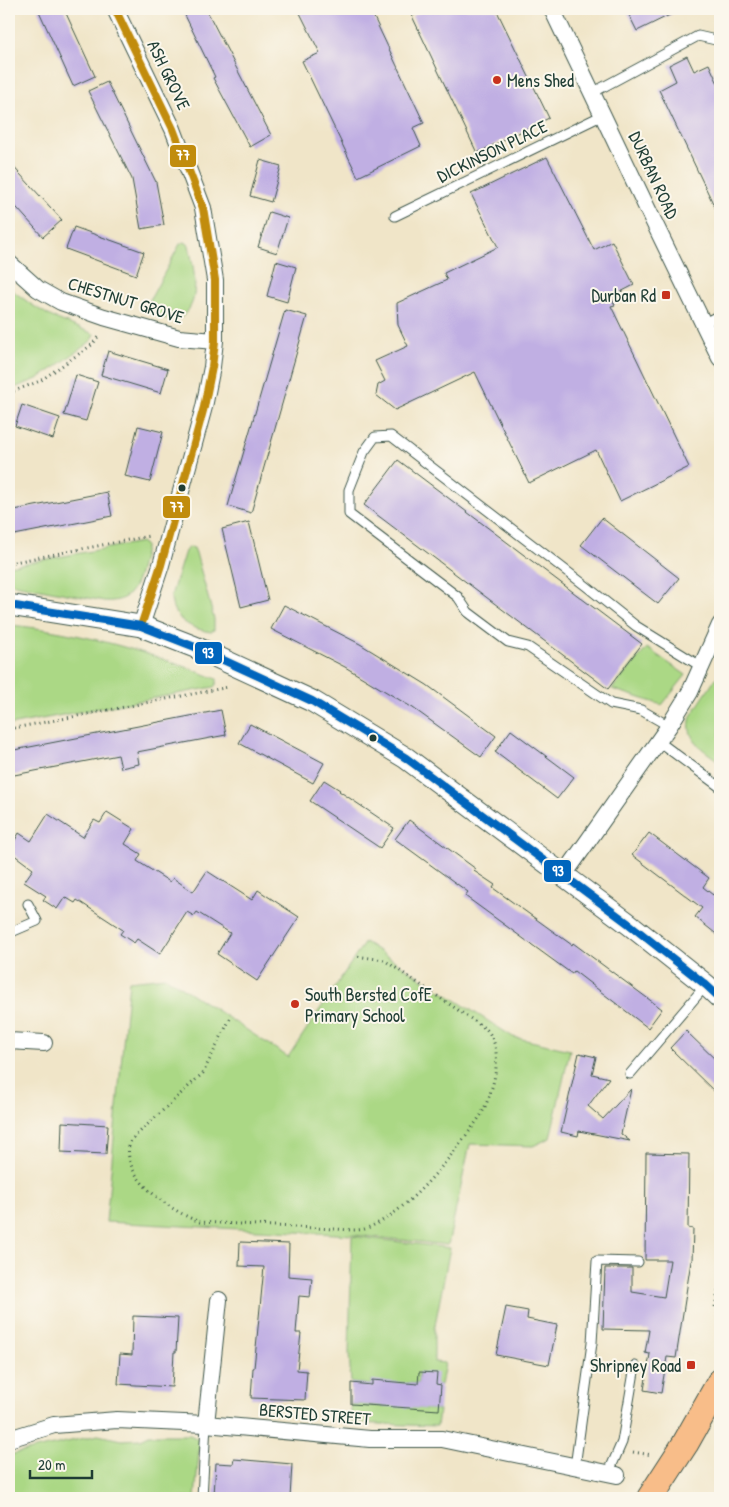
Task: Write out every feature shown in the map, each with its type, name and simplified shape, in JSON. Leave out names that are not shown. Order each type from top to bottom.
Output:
[{"type":"main road","points":[[650,1498],[720,1382]]},
{"type":"street","name":"ASH GROVE","points":[[115,9],[173,129],[203,208],[215,280],[212,367],[204,407],[171,528],[141,626]]},
{"type":"street","name":"DURBAN ROAD","points":[[552,9],[646,208],[720,358]]},
{"type":"street","name":"CHESTNUT GROVE","points":[[9,263],[38,289],[61,302],[104,317],[179,338],[214,341]]},
{"type":"street","points":[[9,605],[141,626],[194,647],[312,701],[406,758],[564,875],[713,992]]},
{"type":"street","points":[[564,875],[669,726],[690,692],[719,632]]},
{"type":"street","points":[[9,1041],[44,1043]]},
{"type":"street","points":[[206,1424],[219,1300]]},
{"type":"street","name":"BERSTED STREET","points":[[9,1439],[54,1425],[117,1420],[206,1424],[370,1439],[442,1439],[612,1474]]},
{"type":"lane","points":[[592,93],[698,36],[720,41]]},
{"type":"lane","name":"DICKINSON PLACE","points":[[395,216],[603,115]]},
{"type":"lane","points":[[704,323],[720,315]]},
{"type":"lane","points":[[669,726],[641,710],[610,704],[528,647],[508,642],[468,612],[458,597],[350,514],[350,490],[364,452],[375,437],[391,436],[636,626],[702,667]]},
{"type":"lane","points":[[658,741],[720,787]]},
{"type":"lane","points":[[9,933],[37,921],[28,904]]},
{"type":"lane","points":[[630,1074],[713,992]]},
{"type":"lane","points":[[575,1467],[592,1343],[597,1261],[638,1262]]},
{"type":"lane","points":[[612,1474],[622,1442],[634,1366]]},
{"type":"lane","points":[[202,1498],[206,1424]]},
{"type":"path","points":[[9,394],[40,381],[93,344],[98,338],[104,317]]},
{"type":"path","points":[[9,562],[146,537],[171,528]]},
{"type":"path","points":[[9,729],[235,686]]},
{"type":"path","points":[[230,1019],[203,1073],[130,1140],[127,1154],[132,1170],[161,1201],[200,1222],[352,1230],[366,1229],[388,1217],[423,1188],[481,1115],[490,1091],[496,1064],[496,1054],[492,1035],[486,1029],[384,960],[356,956]]},
{"type":"path","points":[[720,1282],[715,1307],[720,1301]]},
{"type":"green space","points":[[185,242],[189,245],[195,291],[190,308],[179,319],[170,320],[145,309],[180,244]]},
{"type":"green space","points":[[9,288],[52,317],[94,334],[91,341],[57,366],[37,379],[9,390]]},
{"type":"green space","points":[[141,542],[145,545],[145,549],[135,586],[124,598],[115,601],[104,601],[9,583],[9,566]]},
{"type":"green space","points":[[190,547],[194,548],[196,553],[214,619],[214,630],[211,632],[184,622],[174,611],[172,604],[171,596],[185,551]]},
{"type":"green space","points":[[9,625],[62,632],[115,644],[192,669],[217,679],[217,683],[214,687],[9,725]]},
{"type":"green space","points":[[647,648],[686,675],[662,705],[612,689]]},
{"type":"green space","points":[[720,672],[720,762],[697,744],[690,732],[690,724],[691,716]]},
{"type":"green space","name":"South Bersted CofE Primary School","points":[[365,942],[513,1037],[570,1050],[550,1138],[533,1146],[470,1144],[448,1245],[354,1235],[106,1222],[129,981],[166,977],[288,1057]]},
{"type":"green space","points":[[352,1236],[450,1248],[434,1330],[434,1362],[445,1363],[441,1385],[436,1384],[419,1372],[418,1384],[406,1383],[404,1407],[439,1410],[437,1426],[351,1423],[351,1404],[384,1406],[372,1380],[372,1385],[351,1383],[349,1353]]},
{"type":"green space","points":[[98,1435],[121,1440],[141,1439],[149,1435],[190,1435],[200,1440],[195,1498],[9,1498],[9,1455]]},
{"type":"building","points":[[38,9],[64,9],[95,76],[73,86]]},
{"type":"building","points":[[182,9],[206,9],[271,135],[250,147],[213,78],[215,77]]},
{"type":"building","points":[[298,9],[370,9],[424,123],[413,128],[421,146],[358,177],[302,61],[320,53]]},
{"type":"building","name":"Mens Shed","points":[[427,9],[496,9],[549,118],[477,153],[412,16]]},
{"type":"building","points":[[626,9],[682,9],[637,31]]},
{"type":"building","points":[[687,56],[694,71],[709,64],[720,88],[720,218],[659,90],[676,81],[669,65]]},
{"type":"building","points":[[107,82],[156,182],[164,225],[141,229],[132,179],[88,91]]},
{"type":"building","points":[[547,157],[594,250],[612,241],[634,285],[611,297],[615,305],[611,306],[689,467],[620,501],[596,450],[529,483],[475,372],[395,410],[376,395],[378,385],[385,381],[375,361],[408,346],[398,325],[397,303],[447,280],[444,273],[498,247],[471,194]]},
{"type":"building","points":[[260,160],[281,166],[271,202],[250,196]]},
{"type":"building","points":[[9,162],[62,220],[43,237],[9,199]]},
{"type":"building","points":[[269,212],[288,218],[277,253],[258,247]]},
{"type":"building","points":[[74,227],[144,252],[136,275],[66,249]]},
{"type":"building","points":[[276,261],[296,267],[287,302],[267,296]]},
{"type":"building","points":[[285,310],[307,316],[251,513],[228,506]]},
{"type":"building","points":[[108,351],[168,369],[161,393],[101,375]]},
{"type":"building","points":[[76,375],[98,382],[86,421],[64,415]]},
{"type":"building","points":[[22,405],[60,418],[53,439],[15,426]]},
{"type":"building","points":[[138,426],[163,432],[150,482],[125,476]]},
{"type":"building","points":[[398,460],[642,644],[608,689],[364,505]]},
{"type":"building","points":[[107,492],[112,516],[9,536],[9,511]]},
{"type":"building","points":[[602,518],[679,578],[658,604],[581,545]]},
{"type":"building","points":[[249,522],[268,600],[241,607],[222,529]]},
{"type":"building","points":[[284,605],[360,644],[427,685],[496,736],[481,757],[413,708],[345,667],[271,629]]},
{"type":"building","points":[[221,710],[226,735],[137,752],[139,764],[121,768],[118,755],[9,776],[9,751]]},
{"type":"building","points":[[250,724],[324,763],[313,783],[239,743]]},
{"type":"building","points":[[511,730],[574,777],[557,799],[495,752]]},
{"type":"building","points":[[324,780],[394,828],[380,848],[310,801]]},
{"type":"building","points":[[107,812],[134,829],[125,844],[141,854],[137,861],[170,882],[173,878],[193,892],[207,871],[252,900],[258,890],[299,917],[257,981],[217,954],[230,933],[197,912],[194,916],[187,912],[160,954],[137,939],[134,943],[120,934],[123,930],[77,900],[75,903],[65,897],[57,909],[43,900],[46,896],[24,882],[33,869],[9,851],[19,833],[31,841],[48,814],[83,837],[94,820],[100,823]]},
{"type":"building","points":[[409,820],[476,869],[474,871],[495,885],[493,888],[572,945],[573,943],[662,1009],[648,1028],[574,971],[572,974],[465,896],[468,892],[395,839]]},
{"type":"building","points":[[649,833],[709,878],[703,887],[713,895],[720,886],[720,937],[695,917],[702,908],[632,855]]},
{"type":"building","points":[[686,1031],[720,1064],[720,1097],[670,1048]]},
{"type":"building","points":[[579,1053],[596,1057],[592,1074],[609,1078],[588,1106],[603,1119],[631,1089],[621,1134],[630,1141],[579,1131],[578,1136],[561,1132]]},
{"type":"building","points":[[62,1122],[108,1125],[106,1154],[61,1152]]},
{"type":"building","points":[[646,1153],[689,1154],[688,1228],[693,1229],[692,1261],[676,1358],[667,1357],[661,1393],[644,1390],[650,1354],[645,1353],[649,1330],[603,1329],[605,1268],[632,1268],[632,1292],[664,1297],[670,1260],[645,1260]]},
{"type":"building","points":[[240,1242],[289,1244],[288,1276],[312,1278],[310,1297],[299,1296],[296,1333],[301,1333],[297,1370],[307,1371],[305,1400],[251,1398],[264,1267],[239,1266]]},
{"type":"building","points":[[506,1307],[528,1311],[527,1319],[557,1325],[549,1365],[496,1355]]},
{"type":"building","points":[[133,1316],[178,1318],[172,1387],[118,1384],[120,1354],[132,1355]]},
{"type":"building","points":[[419,1372],[437,1373],[436,1384],[441,1385],[439,1410],[351,1404],[351,1383],[372,1385],[372,1380],[418,1384]]},
{"type":"building","points":[[234,1459],[292,1464],[290,1498],[214,1495],[216,1463],[233,1464]]},
{"type":"transit line","name":"77","points":[[115,9],[173,129],[203,208],[215,280],[215,341],[204,407],[161,565],[141,626]]},
{"type":"transit line","name":"93","points":[[9,605],[141,626],[195,647],[312,701],[406,758],[629,924],[720,998]]},
{"type":"place","name":"Mens Shed","points":[[497,80]]},
{"type":"place","name":"Durban Rd","points":[[666,295]]},
{"type":"place","name":"South Bersted CofE Primary School","points":[[295,1004]]},
{"type":"place","name":"Shripney Road","points":[[691,1365]]}]
